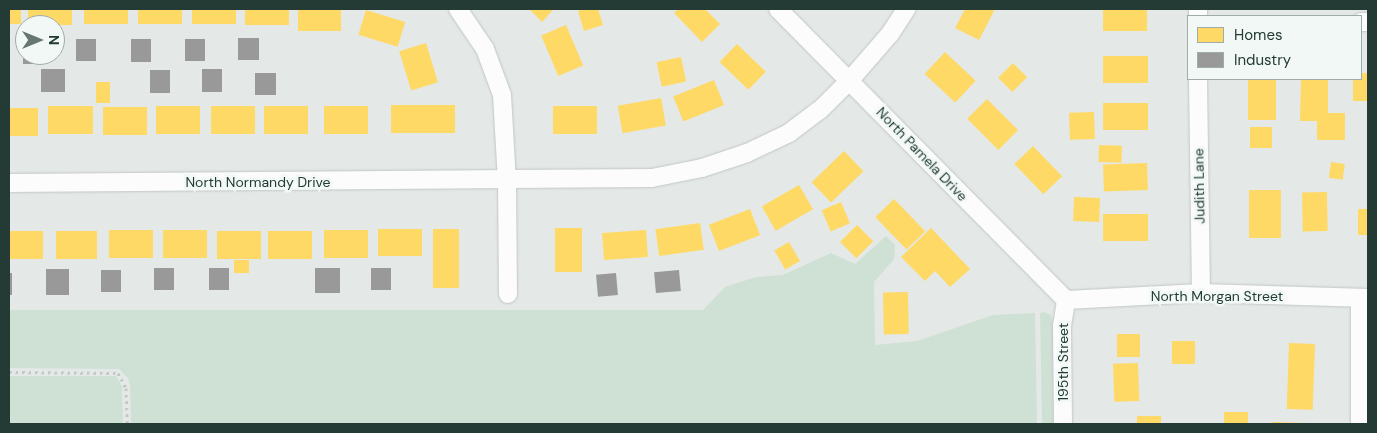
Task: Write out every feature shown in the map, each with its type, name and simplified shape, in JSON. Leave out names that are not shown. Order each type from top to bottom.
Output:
[{"type":"street","points":[[458,9],[495,70],[502,95],[507,181],[508,294]]},
{"type":"street","name":"North Pamela Drive","points":[[778,9],[1066,300]]},
{"type":"street","name":"North Normandy Drive","points":[[9,183],[621,180],[702,168],[746,153],[789,133],[820,110],[850,80],[890,34],[906,9]]},
{"type":"street","name":"Judith Lane","points":[[1198,80],[1201,293]]},
{"type":"street","name":"North Morgan Street","points":[[1066,300],[1201,293],[1364,298]]},
{"type":"street","points":[[1360,424],[1364,298]]},
{"type":"street","name":"195th Street","points":[[1063,424],[1062,326],[1066,300]]},
{"type":"path","points":[[9,372],[118,373],[126,388],[127,424]]},
{"type":"green space","points":[[886,236],[895,245],[894,259],[874,282],[875,345],[917,341],[993,315],[1035,313],[1037,424],[131,424],[130,386],[128,378],[119,369],[9,368],[9,310],[703,310],[725,287],[756,277],[783,275],[831,253],[855,264]]},
{"type":"green space","points":[[1044,312],[1051,315],[1053,324],[1055,424],[1042,424],[1040,313]]},
{"type":"green space","points":[[9,376],[116,376],[122,386],[123,424],[9,424]]},
{"type":"building: Homes","points":[[9,9],[21,9],[21,15],[15,15],[15,24],[9,24]]},
{"type":"building: Homes","points":[[28,9],[72,9],[72,25],[65,25],[65,15],[28,15]]},
{"type":"building: Homes","points":[[84,9],[128,9],[128,24],[84,24]]},
{"type":"building: Homes","points":[[138,9],[182,9],[182,24],[138,24]]},
{"type":"building: Homes","points":[[192,9],[236,9],[236,24],[192,24]]},
{"type":"building: Homes","points":[[245,9],[289,9],[289,25],[245,25]]},
{"type":"building: Homes","points":[[298,9],[341,9],[341,31],[298,31]]},
{"type":"building: Homes","points":[[529,9],[554,9],[542,22]]},
{"type":"building: Homes","points":[[598,9],[603,25],[584,31],[578,11]]},
{"type":"building: Homes","points":[[678,9],[705,9],[720,24],[702,42],[674,13]]},
{"type":"building: Homes","points":[[965,9],[995,9],[979,40],[955,28]]},
{"type":"building: Homes","points":[[1103,9],[1147,9],[1147,31],[1103,31]]},
{"type":"building: Homes","points":[[366,10],[405,22],[398,47],[358,35]]},
{"type":"building: Homes","points":[[566,25],[583,66],[558,76],[541,36]]},
{"type":"building: Homes","points":[[426,43],[438,82],[411,90],[399,51]]},
{"type":"building: Homes","points":[[737,44],[766,72],[748,90],[720,62]]},
{"type":"building: Homes","points":[[945,52],[976,81],[955,103],[925,74]]},
{"type":"building: Homes","points":[[1103,56],[1148,56],[1148,83],[1103,83]]},
{"type":"building: Homes","points":[[681,57],[686,81],[662,87],[657,62]]},
{"type":"building: Homes","points":[[1013,63],[1027,77],[1012,92],[998,78]]},
{"type":"building: Homes","points":[[1362,73],[1368,73],[1368,101],[1353,101],[1353,80],[1362,80]]},
{"type":"building: Homes","points":[[714,80],[724,105],[683,122],[673,96]]},
{"type":"building: Homes","points":[[1248,80],[1276,80],[1276,120],[1248,120]]},
{"type":"building: Homes","points":[[1301,80],[1328,80],[1328,113],[1345,113],[1345,140],[1317,140],[1317,121],[1300,121]]},
{"type":"building: Homes","points":[[96,82],[110,82],[110,103],[96,103]]},
{"type":"building: Homes","points":[[661,98],[666,126],[623,133],[618,106]]},
{"type":"building: Homes","points":[[987,99],[1018,130],[998,150],[967,119]]},
{"type":"building: Homes","points":[[1103,103],[1148,103],[1148,130],[1103,130]]},
{"type":"building: Homes","points":[[391,105],[455,105],[455,133],[391,133]]},
{"type":"building: Homes","points":[[48,106],[93,106],[93,134],[48,134]]},
{"type":"building: Homes","points":[[156,106],[200,106],[200,134],[156,134]]},
{"type":"building: Homes","points":[[211,106],[255,106],[255,134],[211,134]]},
{"type":"building: Homes","points":[[264,106],[308,106],[308,134],[264,134]]},
{"type":"building: Homes","points":[[324,106],[368,106],[368,134],[324,134]]},
{"type":"building: Homes","points":[[553,106],[597,106],[597,134],[553,134]]},
{"type":"building: Homes","points":[[103,107],[147,107],[147,135],[103,135]]},
{"type":"building: Homes","points":[[9,108],[38,108],[38,136],[9,136]]},
{"type":"building: Homes","points":[[1094,112],[1095,139],[1070,140],[1069,113]]},
{"type":"building: Homes","points":[[1250,127],[1272,127],[1272,148],[1250,148]]},
{"type":"building: Homes","points":[[1099,145],[1122,146],[1121,163],[1098,162]]},
{"type":"building: Homes","points":[[1033,146],[1062,176],[1043,194],[1014,164]]},
{"type":"building: Homes","points":[[844,151],[863,171],[831,202],[812,182]]},
{"type":"building: Homes","points":[[1331,162],[1345,164],[1343,180],[1329,178]]},
{"type":"building: Homes","points":[[1147,163],[1148,190],[1104,192],[1103,165]]},
{"type":"building: Homes","points":[[799,185],[813,209],[776,231],[762,206]]},
{"type":"building: Homes","points":[[1249,190],[1281,190],[1281,238],[1249,238]]},
{"type":"building: Homes","points":[[1302,192],[1327,192],[1328,231],[1303,231]]},
{"type":"building: Homes","points":[[1074,197],[1100,198],[1099,222],[1073,221]]},
{"type":"building: Homes","points":[[894,199],[925,231],[907,249],[875,217]]},
{"type":"building: Homes","points":[[841,202],[850,223],[831,231],[822,210]]},
{"type":"building: Homes","points":[[750,209],[760,235],[719,251],[709,225]]},
{"type":"building: Homes","points":[[1358,209],[1368,209],[1368,235],[1358,235]]},
{"type":"building: Homes","points":[[1103,214],[1148,214],[1148,241],[1103,241]]},
{"type":"building: Homes","points":[[700,223],[704,250],[659,256],[655,229]]},
{"type":"building: Homes","points":[[857,225],[873,241],[856,258],[840,242]]},
{"type":"building: Homes","points":[[555,228],[582,228],[582,272],[555,272]]},
{"type":"building: Homes","points":[[931,228],[970,269],[950,287],[935,271],[925,281],[901,257]]},
{"type":"building: Homes","points":[[378,229],[422,229],[422,256],[378,256]]},
{"type":"building: Homes","points":[[433,229],[459,229],[459,288],[433,288]]},
{"type":"building: Homes","points":[[109,230],[153,230],[153,258],[109,258]]},
{"type":"building: Homes","points":[[163,230],[207,230],[207,258],[163,258]]},
{"type":"building: Homes","points":[[324,230],[368,230],[368,258],[324,258]]},
{"type":"building: Homes","points":[[646,230],[648,257],[604,260],[602,233]]},
{"type":"building: Homes","points":[[9,231],[43,231],[43,259],[9,259]]},
{"type":"building: Homes","points":[[56,231],[97,231],[97,259],[56,259]]},
{"type":"building: Homes","points":[[217,231],[261,231],[261,259],[217,259]]},
{"type":"building: Homes","points":[[268,231],[312,231],[312,259],[268,259]]},
{"type":"building: Homes","points":[[789,242],[800,261],[785,270],[774,250]]},
{"type":"building: Homes","points":[[234,260],[249,260],[249,273],[234,273]]},
{"type":"building: Homes","points":[[883,292],[908,292],[909,334],[884,334]]},
{"type":"building: Homes","points":[[1117,334],[1140,334],[1140,357],[1117,357]]},
{"type":"building: Homes","points":[[1172,341],[1195,341],[1195,364],[1172,364]]},
{"type":"building: Homes","points":[[1289,343],[1315,344],[1313,410],[1287,409]]},
{"type":"building: Homes","points":[[1138,363],[1139,401],[1114,402],[1113,364]]},
{"type":"building: Homes","points":[[1224,412],[1248,412],[1248,424],[1224,424]]},
{"type":"building: Homes","points":[[1137,416],[1161,416],[1161,424],[1137,424]]},
{"type":"building: Homes","points":[[1272,422],[1306,423],[1306,424],[1272,424]]},
{"type":"building: Industry","points":[[238,38],[259,38],[259,60],[238,60]]},
{"type":"building: Industry","points":[[76,39],[96,39],[96,61],[76,61]]},
{"type":"building: Industry","points":[[131,39],[151,39],[151,62],[131,62]]},
{"type":"building: Industry","points":[[185,39],[205,39],[205,61],[185,61]]},
{"type":"building: Industry","points":[[41,69],[65,69],[65,92],[41,92]]},
{"type":"building: Industry","points":[[202,69],[222,69],[222,92],[202,92]]},
{"type":"building: Industry","points":[[150,70],[170,70],[170,93],[150,93]]},
{"type":"building: Industry","points":[[255,73],[276,73],[276,95],[255,95]]},
{"type":"building: Industry","points":[[154,268],[174,268],[174,290],[154,290]]},
{"type":"building: Industry","points":[[209,268],[229,268],[229,290],[209,290]]},
{"type":"building: Industry","points":[[315,268],[340,268],[340,293],[315,293]]},
{"type":"building: Industry","points":[[371,268],[391,268],[391,290],[371,290]]},
{"type":"building: Industry","points":[[46,269],[69,269],[69,295],[46,295]]},
{"type":"building: Industry","points":[[101,270],[121,270],[121,292],[101,292]]},
{"type":"building: Industry","points":[[679,270],[681,291],[656,293],[654,272]]},
{"type":"building: Industry","points":[[9,273],[12,273],[12,295],[9,295]]},
{"type":"building: Industry","points":[[616,273],[618,295],[598,297],[596,275]]}]
